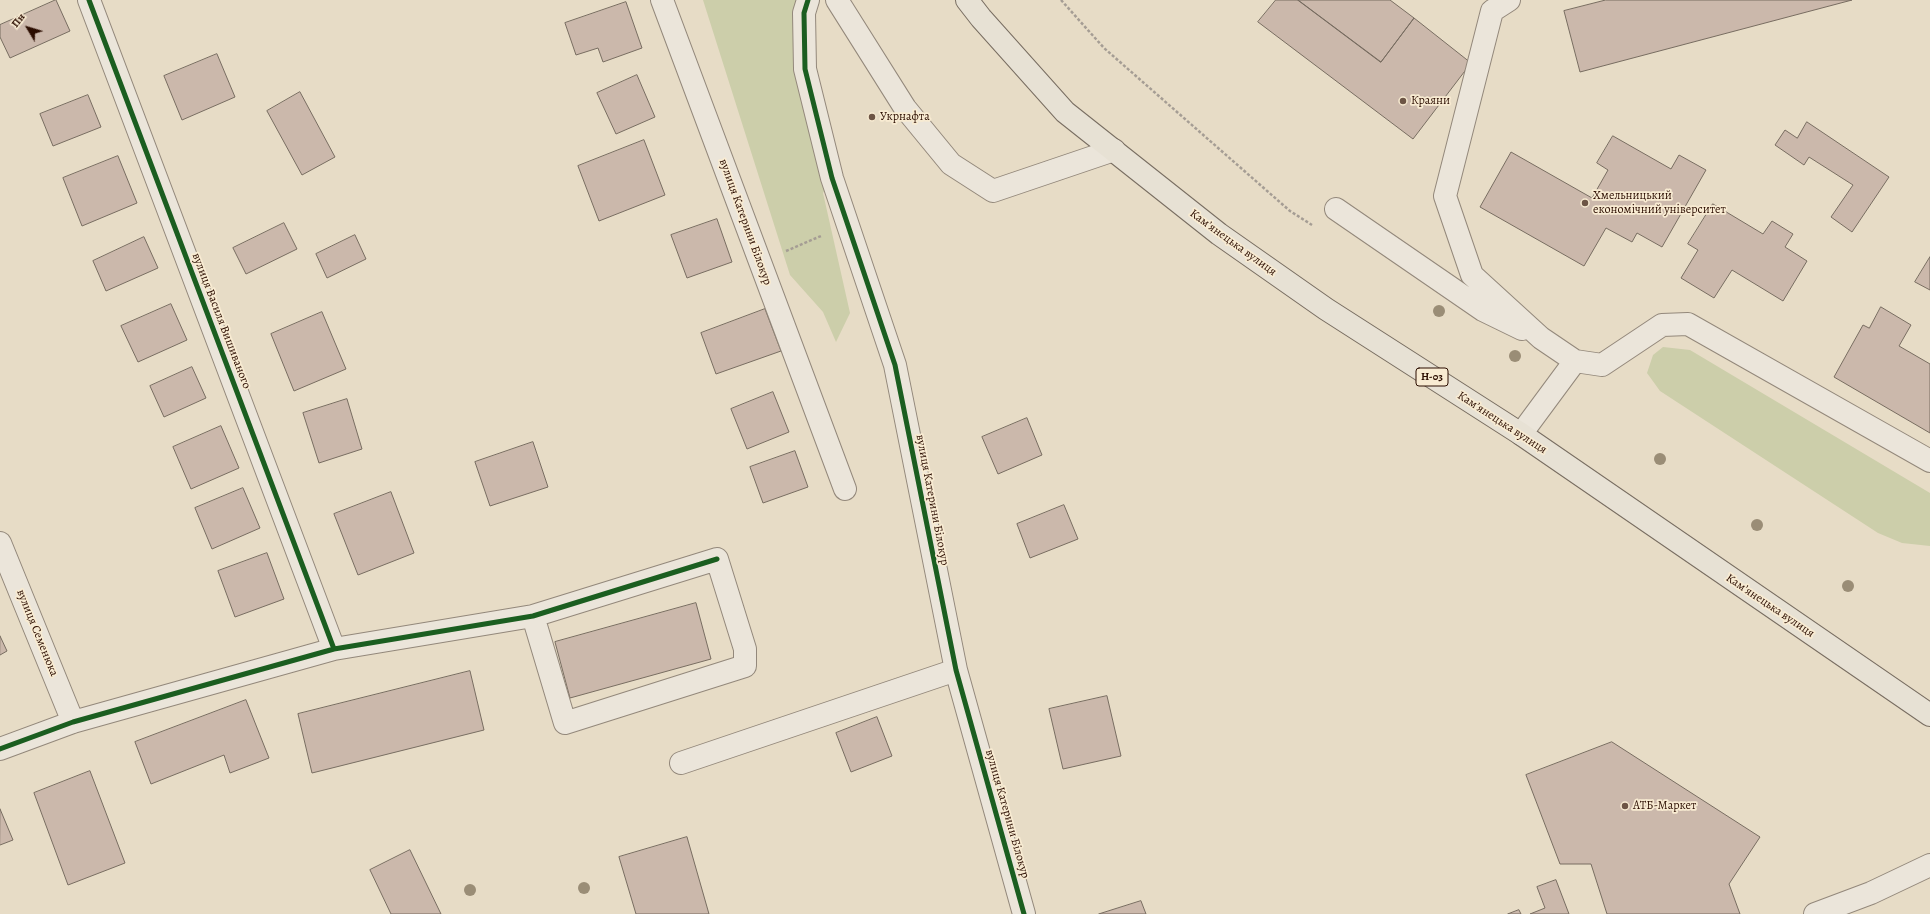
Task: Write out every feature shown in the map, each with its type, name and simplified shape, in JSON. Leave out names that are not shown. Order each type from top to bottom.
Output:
[{"type":"main road","name":"Камʼянецька вулиця","points":[[966,0],[1065,112],[1219,234],[1326,309],[1521,434],[1930,715]]},
{"type":"street","name":"вулиця Василя Вишиваного","points":[[89,0],[334,649]]},
{"type":"street","name":"вулиця Катерини Білокур","points":[[662,0],[845,489]]},
{"type":"street","name":"вулиця Катерини Білокур","points":[[808,0],[804,13],[805,69],[832,178],[895,365],[956,670],[1024,914]]},
{"type":"street","points":[[837,0],[905,108],[951,164],[994,191],[1114,150]]},
{"type":"street","points":[[1495,4],[1445,196],[1472,275],[1541,338]]},
{"type":"street","points":[[1336,209],[1483,310],[1541,338],[1575,361],[1602,365],[1662,325],[1688,324],[1930,461]]},
{"type":"street","points":[[1521,434],[1575,361]]},
{"type":"street","name":"вулиця Семенюка","points":[[0,544],[73,722]]},
{"type":"street","points":[[0,749],[73,722],[334,649],[533,616],[717,559],[745,649],[745,666],[565,723],[533,616]]},
{"type":"street","points":[[681,763],[956,670]]},
{"type":"street","points":[[1815,914],[1871,893],[1930,865]]},
{"type":"path","points":[[1061,0],[1104,48],[1290,210],[1317,228]]},
{"type":"path","points":[[760,261],[818,238],[847,223]]},
{"type":"green space","points":[[703,0],[804,0],[832,178],[823,193],[850,313],[836,342],[823,312],[790,275]]},
{"type":"green space","points":[[1663,347],[1690,350],[1930,493],[1930,546],[1902,543],[1878,533],[1660,391],[1647,373],[1653,355]]},
{"type":"building","points":[[56,0],[70,31],[10,58],[0,37],[0,25]]},
{"type":"building","name":"Краяни","points":[[1276,0],[1298,0],[1381,62],[1414,18],[1471,63],[1413,139],[1258,22]]},
{"type":"building","points":[[1298,0],[1390,0],[1414,18],[1381,62]]},
{"type":"building","points":[[1606,0],[1852,0],[1580,72],[1564,11]]},
{"type":"building","points":[[626,2],[642,48],[603,62],[598,48],[576,55],[565,23]]},
{"type":"building","points":[[217,54],[235,97],[182,120],[164,76]]},
{"type":"building","points":[[637,75],[655,117],[616,134],[597,93]]},
{"type":"building","points":[[300,92],[335,157],[302,175],[267,111]]},
{"type":"building","points":[[88,95],[101,127],[53,146],[40,114]]},
{"type":"building","points":[[1807,122],[1889,177],[1852,232],[1831,217],[1853,185],[1809,157],[1804,165],[1775,145],[1785,130],[1797,138]]},
{"type":"building","name":"Хмельницький економічний університет","points":[[1613,136],[1671,169],[1679,155],[1706,170],[1662,247],[1637,233],[1632,242],[1606,228],[1584,266],[1480,207],[1511,152],[1592,198],[1608,170],[1597,163]]},
{"type":"building","points":[[644,140],[665,195],[599,221],[578,166]]},
{"type":"building","points":[[118,156],[137,203],[82,226],[63,178]]},
{"type":"building","points":[[1713,204],[1763,234],[1772,221],[1793,234],[1785,247],[1807,261],[1783,301],[1732,270],[1714,298],[1681,278],[1698,250],[1688,244]]},
{"type":"building","points":[[717,219],[732,262],[687,278],[671,235]]},
{"type":"building","points":[[284,223],[297,249],[246,274],[233,248]]},
{"type":"building","points":[[355,235],[366,259],[327,278],[316,254]]},
{"type":"building","points":[[144,237],[158,268],[106,291],[93,261]]},
{"type":"building","points":[[1930,257],[1930,290],[1915,282]]},
{"type":"building","points":[[171,304],[187,340],[138,362],[121,326]]},
{"type":"building","points":[[1881,307],[1911,325],[1899,346],[1930,364],[1930,433],[1834,377],[1863,325],[1869,328]]},
{"type":"building","points":[[765,309],[781,351],[716,374],[701,333]]},
{"type":"building","points":[[322,312],[346,369],[294,391],[271,334]]},
{"type":"building","points":[[192,367],[206,398],[164,417],[150,386]]},
{"type":"building","points":[[773,392],[789,432],[747,449],[731,409]]},
{"type":"building","points":[[347,399],[362,449],[319,463],[303,413]]},
{"type":"building","points":[[1027,418],[1042,455],[998,474],[982,437]]},
{"type":"building","points":[[221,426],[239,468],[191,489],[173,447]]},
{"type":"building","points":[[533,442],[548,487],[490,506],[475,462]]},
{"type":"building","points":[[795,451],[808,487],[763,503],[750,467]]},
{"type":"building","points":[[243,488],[260,528],[212,549],[195,508]]},
{"type":"building","points":[[391,492],[414,553],[358,575],[334,514]]},
{"type":"building","points":[[1064,505],[1078,539],[1030,558],[1017,524]]},
{"type":"building","points":[[267,553],[284,599],[235,617],[218,571]]},
{"type":"building","points":[[696,603],[711,659],[570,698],[555,642]]},
{"type":"building","points":[[0,636],[7,651],[0,655]]},
{"type":"building","points":[[470,671],[484,730],[312,773],[298,714]]},
{"type":"building","points":[[1107,696],[1121,756],[1063,769],[1049,709]]},
{"type":"building","points":[[246,700],[269,758],[230,773],[224,755],[151,784],[135,742]]},
{"type":"building","points":[[877,717],[892,756],[851,772],[836,733]]},
{"type":"building","name":"АТБ-Маркет","points":[[1612,742],[1760,837],[1729,884],[1740,914],[1607,914],[1591,864],[1560,864],[1526,775]]},
{"type":"building","points":[[90,771],[125,863],[68,885],[34,793]]},
{"type":"building","points":[[0,809],[13,840],[0,845]]},
{"type":"building","points":[[687,837],[709,914],[636,914],[619,857]]},
{"type":"building","points":[[410,850],[441,914],[391,914],[370,870]]},
{"type":"building","points":[[1556,880],[1569,914],[1530,914],[1545,908],[1537,887]]},
{"type":"building","points":[[1141,901],[1146,914],[1099,914]]},
{"type":"building","points":[[1519,910],[1521,914],[1508,914]]},
{"type":"cycle path","points":[[89,0],[334,649]]},
{"type":"cycle path","points":[[808,0],[804,13],[805,69],[832,178],[895,365],[956,670],[1024,914]]},
{"type":"cycle path","points":[[0,749],[73,722],[334,649],[533,616],[717,559]]},
{"type":"place","name":"Краяни","points":[[1403,101]]},
{"type":"place","name":"Укрнафта","points":[[872,117]]},
{"type":"place","name":"Хмельницький економічний університет","points":[[1585,203]]},
{"type":"place","name":"АТБ-Маркет","points":[[1625,806]]}]
